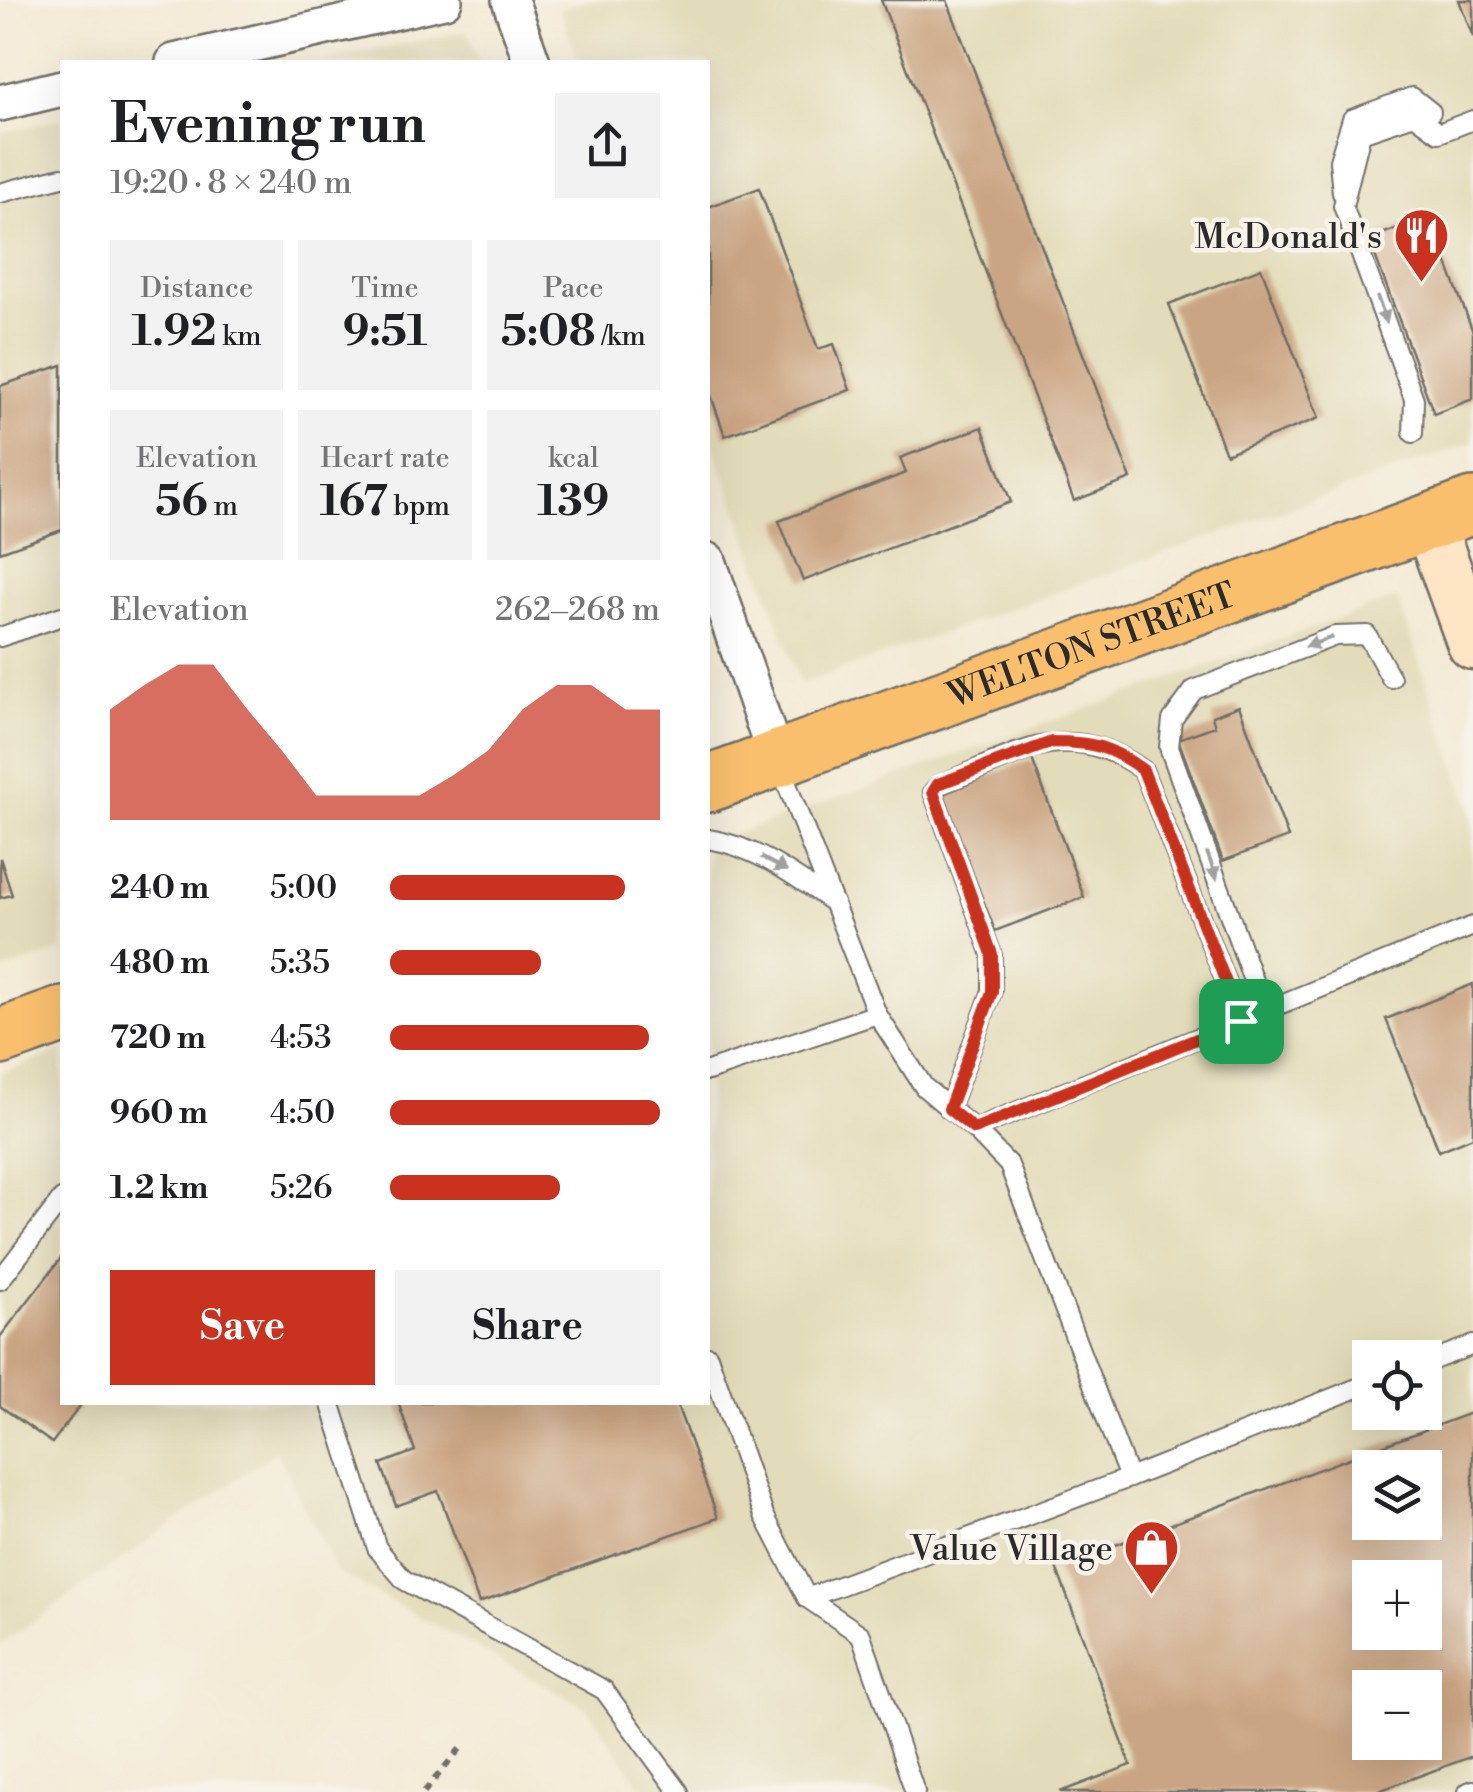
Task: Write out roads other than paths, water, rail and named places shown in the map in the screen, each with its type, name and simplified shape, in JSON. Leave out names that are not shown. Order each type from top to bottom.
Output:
[{"type":"main road","name":"WELTON STREET","points":[[710,783],[1451,514]]},
{"type":"main road","points":[[0,1037],[60,1016]]},
{"type":"street","points":[[183,60],[444,0]]},
{"type":"street","points":[[510,0],[531,60]]},
{"type":"street","points":[[0,102],[60,88]]},
{"type":"street","points":[[1451,514],[1473,644]]},
{"type":"street","points":[[710,567],[776,758]]},
{"type":"lane","points":[[1413,432],[1414,399],[1344,206],[1339,161],[1352,119],[1412,97],[1431,112]]},
{"type":"lane","points":[[1344,206],[1361,133],[1414,115],[1438,132],[1473,120]]},
{"type":"lane","points":[[0,193],[60,178]]},
{"type":"lane","points":[[0,636],[60,617]]},
{"type":"lane","points":[[1264,1012],[1169,747],[1172,720],[1194,690],[1335,636],[1367,635],[1390,678]]},
{"type":"lane","points":[[949,1109],[992,992],[992,954],[933,792],[938,784],[1052,742],[1091,742],[1120,754],[1143,770],[1241,1021]]},
{"type":"lane","points":[[776,758],[877,1014],[924,1087],[1009,1164],[1129,1478]]},
{"type":"lane","points":[[710,839],[728,842],[782,867],[834,903]]},
{"type":"lane","points":[[974,1129],[1473,926]]},
{"type":"lane","points":[[710,1070],[877,1014]]},
{"type":"lane","points":[[0,1280],[60,1202]]},
{"type":"lane","points":[[1442,1356],[1473,1345]]},
{"type":"lane","points":[[710,1362],[764,1516],[807,1598],[860,1635],[914,1792]]},
{"type":"lane","points":[[807,1598],[1352,1390]]},
{"type":"lane","points":[[331,1405],[377,1548],[404,1580],[604,1690],[679,1792]]},
{"type":"place","name":"McDonald's","points":[[1421,285]]},
{"type":"place","name":"Value Village","points":[[1152,1597]]}]
